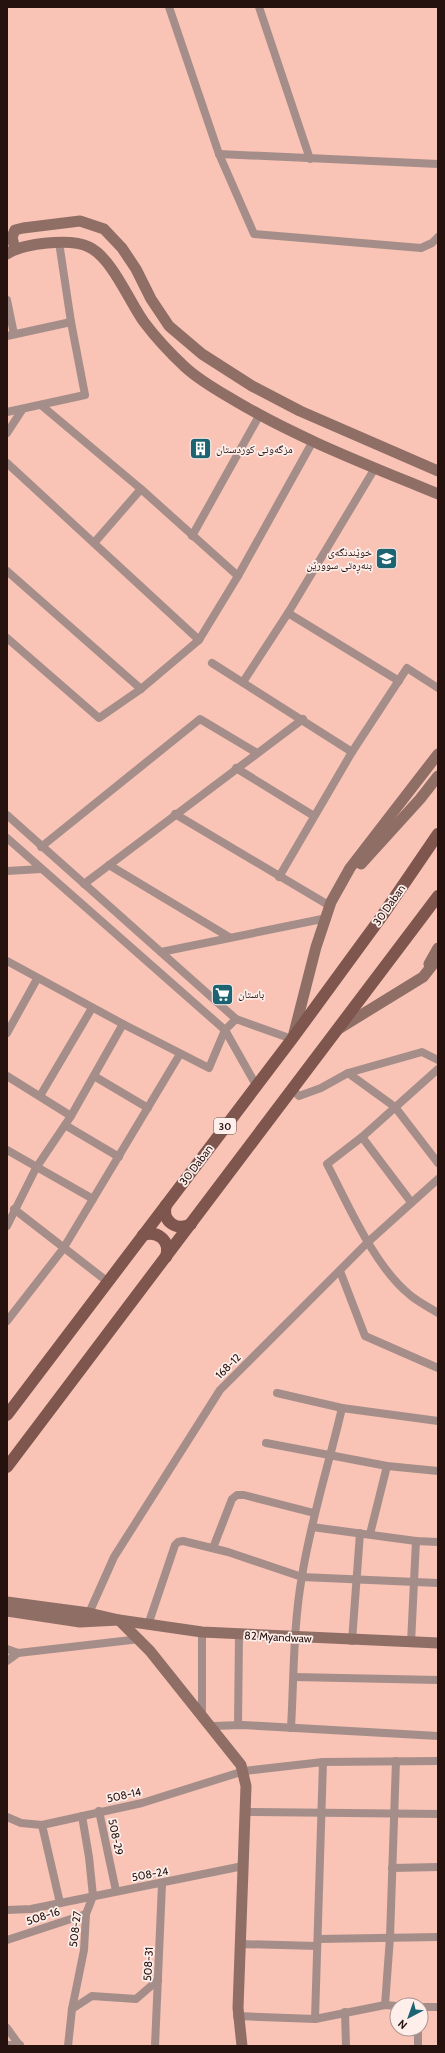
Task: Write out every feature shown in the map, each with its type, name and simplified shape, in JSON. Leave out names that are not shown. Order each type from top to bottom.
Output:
[{"type":"main road","name":"30 Daban","points":[[7,1416],[292,1039],[382,916],[438,834]]},
{"type":"main road","points":[[7,1467],[192,1224],[438,896]]},
{"type":"main road","points":[[166,1205],[166,1218],[171,1224],[184,1227],[192,1224]]},
{"type":"main road","points":[[144,1235],[152,1233],[164,1240],[168,1248],[166,1257]]},
{"type":"street","points":[[169,7],[220,154],[254,234],[421,248],[432,243],[438,237]]},
{"type":"street","points":[[259,7],[310,159]]},
{"type":"street","points":[[220,154],[438,164]]},
{"type":"street","points":[[438,471],[300,411],[252,386],[202,354],[169,326],[151,299],[136,268],[122,248],[104,229],[80,221],[15,230],[12,236],[11,252],[59,242],[84,244],[97,252],[110,268],[160,343],[205,384],[259,416],[313,441],[438,494]]},
{"type":"street","points":[[7,412],[85,396],[70,322],[59,242]]},
{"type":"street","points":[[7,300],[10,335],[70,322]]},
{"type":"street","points":[[147,325],[161,314]]},
{"type":"street","points":[[41,405],[141,488],[192,536],[238,576]]},
{"type":"street","points":[[7,434],[22,410]]},
{"type":"street","points":[[192,536],[259,416]]},
{"type":"street","points":[[7,638],[99,718],[141,689],[199,640],[238,576],[313,441]]},
{"type":"street","points":[[7,463],[199,640]]},
{"type":"street","points":[[243,682],[288,613],[375,468]]},
{"type":"street","points":[[94,543],[141,488]]},
{"type":"street","points":[[7,571],[141,689]]},
{"type":"street","points":[[288,613],[399,680]]},
{"type":"street","points":[[212,663],[352,752]]},
{"type":"street","points":[[279,877],[352,752],[407,668],[438,688]]},
{"type":"street","points":[[41,847],[200,719],[257,753]]},
{"type":"street","points":[[84,884],[302,719]]},
{"type":"street","points":[[7,815],[41,847],[236,1019],[292,1039],[316,947],[330,906],[338,890],[350,868],[438,754]]},
{"type":"street","points":[[236,768],[314,816]]},
{"type":"street","points":[[338,890],[420,799],[438,776]]},
{"type":"street","points":[[175,814],[330,906]]},
{"type":"street","points":[[7,838],[225,1030],[256,1085]]},
{"type":"street","points":[[109,866],[229,937]]},
{"type":"street","points":[[7,871],[41,869]]},
{"type":"street","points":[[161,952],[327,918]]},
{"type":"street","points":[[422,977],[438,948]]},
{"type":"street","points":[[339,1028],[422,977],[438,958]]},
{"type":"street","points":[[7,961],[37,979],[209,1068],[225,1030],[236,1019]]},
{"type":"street","points":[[7,1033],[37,979]]},
{"type":"street","points":[[40,1096],[92,1008]]},
{"type":"street","points":[[7,1226],[14,1209],[36,1168],[71,1116],[123,1024]]},
{"type":"street","points":[[293,1090],[299,1096],[321,1088],[348,1073],[422,1052],[438,1060]]},
{"type":"street","points":[[7,1321],[63,1249],[180,1054]]},
{"type":"street","points":[[438,1069],[362,1136],[327,1164],[368,1242],[389,1273],[409,1295],[438,1313]]},
{"type":"street","points":[[348,1073],[395,1107],[438,1163]]},
{"type":"street","points":[[7,1076],[71,1116]]},
{"type":"street","points":[[94,1076],[148,1108]]},
{"type":"street","points":[[65,1125],[119,1157]]},
{"type":"street","points":[[362,1136],[411,1202]]},
{"type":"street","points":[[7,1150],[36,1168],[94,1199]]},
{"type":"street","name":"168-12","points":[[89,1613],[114,1557],[220,1390],[368,1242],[438,1179]]},
{"type":"street","points":[[14,1209],[63,1249],[108,1282]]},
{"type":"street","points":[[340,1271],[365,1336],[438,1368]]},
{"type":"street","points":[[277,1393],[342,1408],[438,1421]]},
{"type":"street","points":[[292,1728],[294,1638],[302,1577],[314,1513],[331,1456],[342,1408]]},
{"type":"street","points":[[266,1443],[387,1466],[438,1471]]},
{"type":"street","points":[[370,1534],[387,1466]]},
{"type":"street","points":[[213,1548],[232,1499],[237,1495],[244,1495],[314,1513]]},
{"type":"street","points":[[312,1527],[416,1541],[438,1542]]},
{"type":"street","points":[[352,1641],[360,1533]]},
{"type":"street","points":[[148,1625],[175,1545],[178,1542],[183,1541],[213,1548],[302,1577],[438,1582]]},
{"type":"street","points":[[411,1643],[416,1541]]},
{"type":"street","points":[[7,1602],[89,1613],[120,1620],[140,1639],[202,1713],[238,1759],[244,1771],[246,1786],[238,2016],[242,2046]]},
{"type":"street","points":[[7,1611],[80,1622],[120,1620]]},
{"type":"street","name":"82 Myandwaw","points":[[120,1620],[202,1632],[352,1641],[438,1643]]},
{"type":"street","points":[[202,1632],[202,1713]]},
{"type":"street","points":[[238,1725],[239,1634]]},
{"type":"street","points":[[7,1649],[18,1653],[140,1639]]},
{"type":"street","points":[[7,1661],[18,1653]]},
{"type":"street","points":[[294,1676],[438,1680]]},
{"type":"street","points":[[212,1726],[238,1725],[438,1736]]},
{"type":"street","points":[[385,2005],[390,1937],[396,1761]]},
{"type":"street","name":"508-14","points":[[8,1821],[42,1825],[142,1803],[244,1771],[323,1762],[438,1761]]},
{"type":"street","points":[[314,2019],[318,1942],[323,1762]]},
{"type":"street","name":"508-29","points":[[99,1812],[116,1891]]},
{"type":"street","points":[[245,1812],[438,1814]]},
{"type":"street","name":"508-27","points":[[68,2046],[72,2009],[84,1950],[86,1914],[93,1896],[89,1857],[82,1816]]},
{"type":"street","name":"508-27","points":[[42,1825],[60,1903]]},
{"type":"street","name":"508-24","points":[[7,1910],[31,1909],[116,1891],[162,1884],[243,1866]]},
{"type":"street","points":[[392,1868],[438,1867]]},
{"type":"street","name":"508-31","points":[[155,2046],[162,1884]]},
{"type":"street","name":"508-16","points":[[7,1940],[86,1914]]},
{"type":"street","points":[[240,1944],[318,1942],[390,1937],[438,1937]]},
{"type":"street","points":[[72,2009],[92,1996],[136,1999],[158,1980]]},
{"type":"street","points":[[238,2016],[314,2019],[345,2012],[389,2005]]},
{"type":"street","points":[[345,2012],[346,2046]]},
{"type":"street","points":[[7,2028],[20,2045]]},
{"type":"street","points":[[7,2045],[20,2045]]},
{"type":"place","name":"مزگەوتی کوردستان","points":[[201,449]]},
{"type":"place","name":"خوێندنگەی بنەڕەتی سوورێن","points":[[387,558]]},
{"type":"place","name":"باستان","points":[[222,994]]}]
